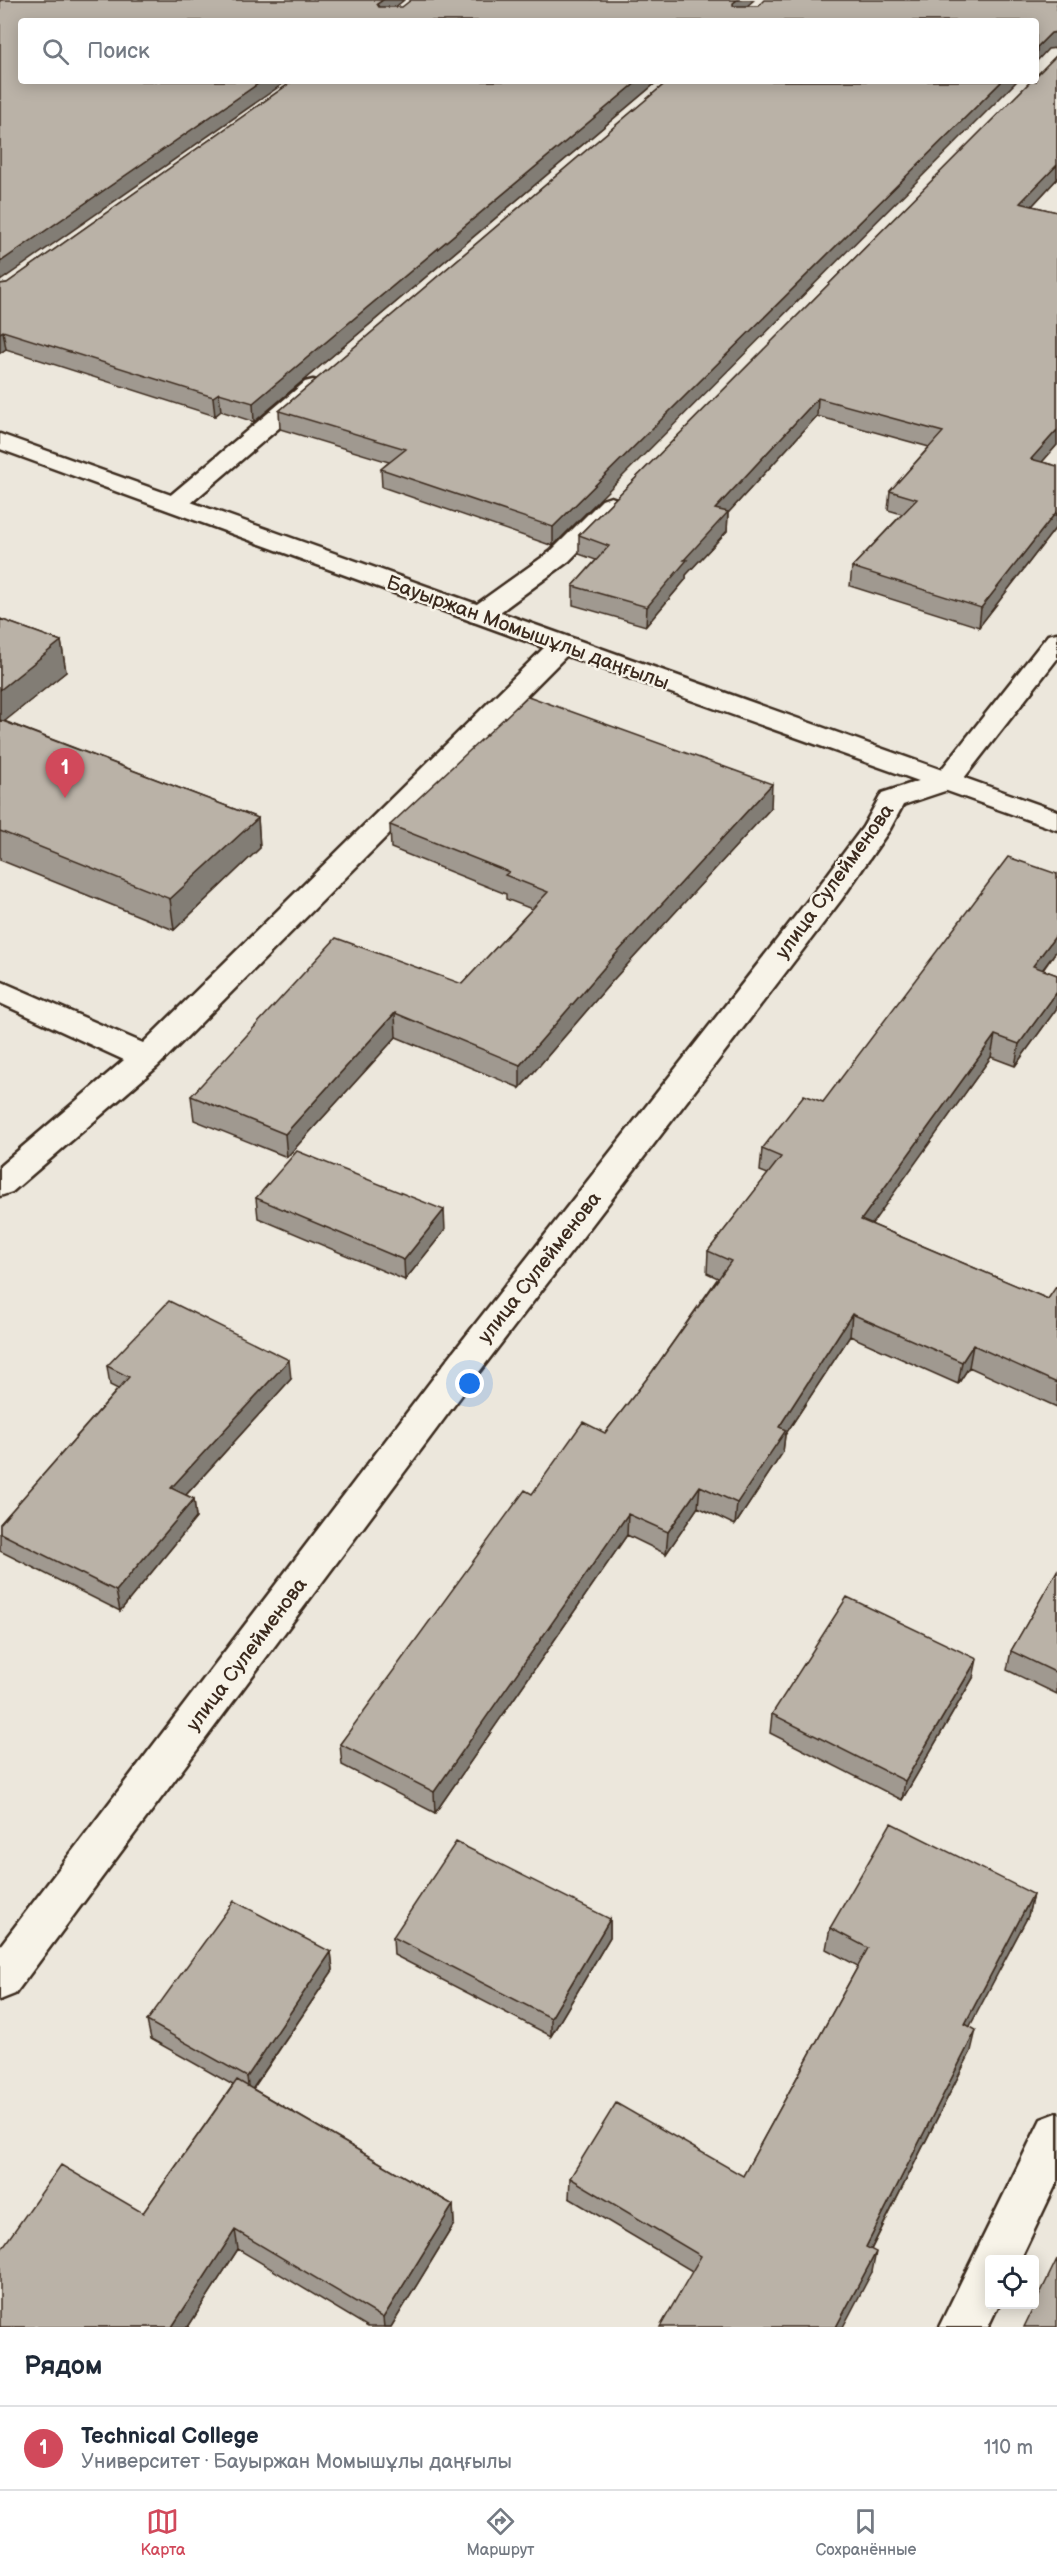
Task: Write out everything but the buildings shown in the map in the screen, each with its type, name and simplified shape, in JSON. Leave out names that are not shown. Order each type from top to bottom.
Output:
[{"type":"street","points":[[175,504],[329,373]]},
{"type":"street","name":"Бауыржан Момышұлы даңғылы","points":[[0,441],[562,645],[1057,821]]},
{"type":"street","points":[[479,615],[560,556],[628,488]]},
{"type":"street","points":[[947,781],[1057,641]]},
{"type":"street","points":[[0,1184],[147,1058],[562,645]]},
{"type":"street","name":"улица Сулейменова","points":[[0,1980],[467,1361],[830,893],[876,829],[892,799],[947,781]]},
{"type":"street","points":[[0,991],[147,1058]]},
{"type":"street","points":[[998,2255],[1057,2134]]},
{"type":"street","points":[[963,2327],[985,2282]]},
{"type":"place","name":"Technical College","points":[[65,798]]}]
